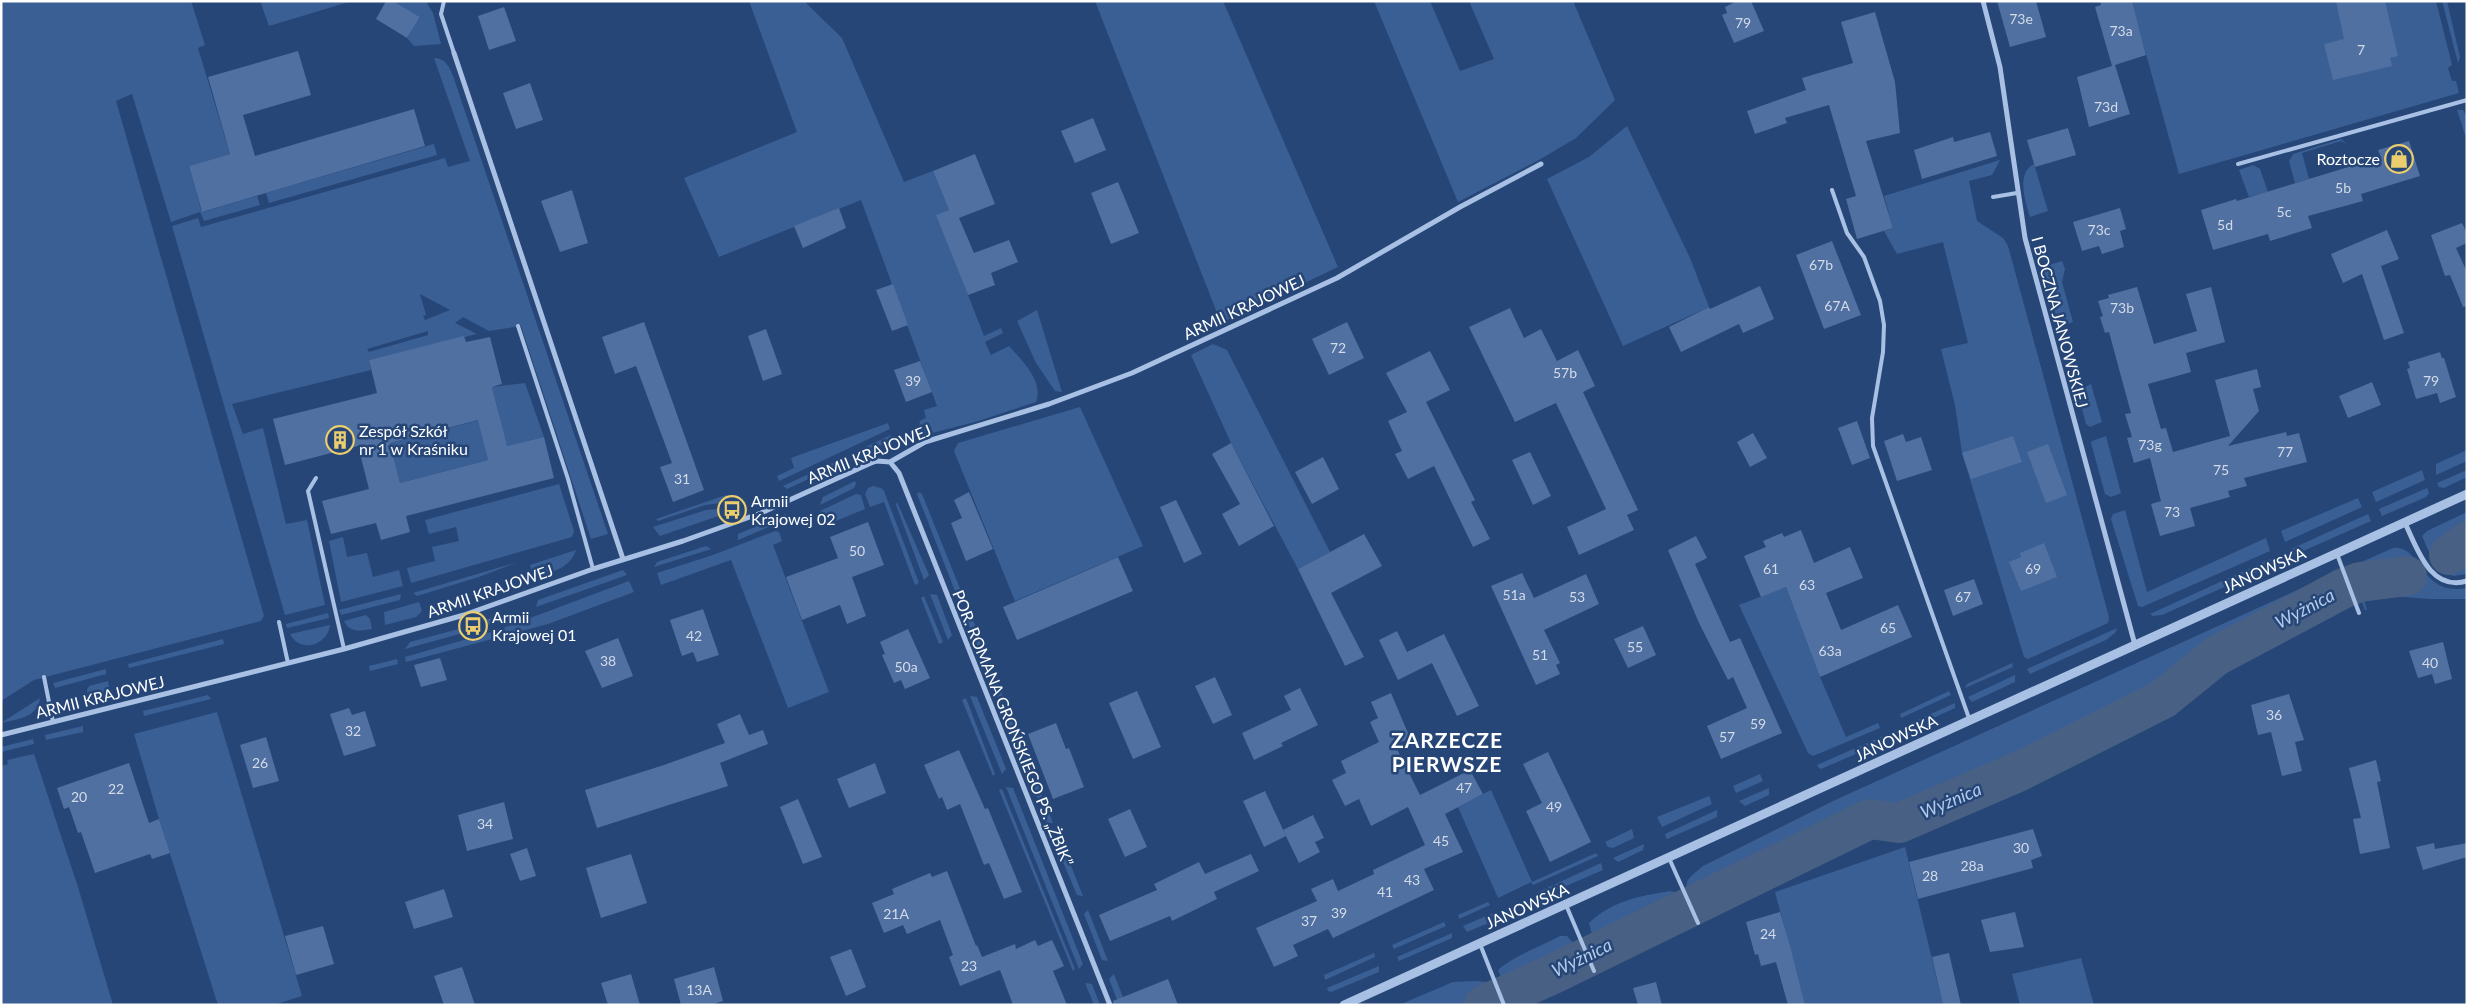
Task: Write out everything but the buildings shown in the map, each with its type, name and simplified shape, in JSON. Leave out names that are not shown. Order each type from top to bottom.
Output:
[{"type":"street","name":"I BOCZNA JANOWSKIEJ","points":[[1982,1],[2000,67],[2024,238],[2135,645]]},
{"type":"street","points":[[454,53],[623,559]]},
{"type":"street","name":"ARMII KRAJOWEJ","points":[[1,735],[344,649],[464,615],[593,569],[692,538],[761,513],[871,463],[878,461],[890,462],[925,442],[1049,404],[1132,373],[1337,278],[1460,207],[1541,164]]},
{"type":"street","name":"POR. ROMANA GROŃSKIEGO PS. „ŻBIK”","points":[[890,462],[899,473],[1110,1005]]},
{"type":"street","name":"JANOWSKA","points":[[1350,1003],[2464,497]]},
{"type":"street","points":[[2405,523],[2420,556],[2431,572],[2445,581],[2467,581]]},
{"type":"lane","points":[[444,1],[441,14],[454,53]]},
{"type":"lane","points":[[2238,164],[2467,100]]},
{"type":"lane","points":[[1832,190],[1847,233],[1864,257],[1880,301],[1884,325],[1883,352],[1872,418],[1874,446],[1970,721]]},
{"type":"lane","points":[[1993,197],[2017,193]]},
{"type":"lane","points":[[518,326],[568,479],[593,569]]},
{"type":"lane","points":[[316,478],[308,490],[344,649]]},
{"type":"lane","points":[[2337,554],[2359,613]]},
{"type":"lane","points":[[279,622],[288,663]]},
{"type":"lane","points":[[44,677],[53,722]]},
{"type":"lane","points":[[1669,858],[1698,923]]},
{"type":"lane","points":[[1566,905],[1594,971]]},
{"type":"lane","points":[[1480,944],[1504,1004]]},
{"type":"shaded area","points":[[1,1],[191,1],[205,45],[198,48],[230,154],[189,166],[201,210],[203,212],[257,196],[260,205],[204,221],[200,212],[171,222],[132,94],[116,101],[264,616],[261,621],[34,680],[1,701]]},
{"type":"shaded area","points":[[260,1],[352,1],[269,26]]},
{"type":"shaded area","points":[[393,1],[426,1],[433,13],[441,44],[414,46],[407,38],[420,17]]},
{"type":"shaded area","points":[[749,1],[804,1],[842,38],[904,182],[933,171],[949,210],[937,215],[984,336],[1001,328],[1003,333],[985,342],[991,355],[1009,346],[1020,358],[1030,372],[1037,387],[1036,402],[975,422],[924,435],[920,431],[920,421],[926,418],[924,410],[937,406],[861,200],[719,257],[684,178],[797,132]]},
{"type":"shaded area","points":[[1095,1],[1223,1],[1338,267],[1221,323]]},
{"type":"shaded area","points":[[1374,1],[1430,1],[1460,71],[1494,59],[1469,1],[1573,1],[1615,100],[1576,138],[1539,160],[1458,202]]},
{"type":"shaded area","points":[[2138,1],[2436,1],[2452,65],[2448,68],[2452,81],[2456,81],[2459,93],[2179,174],[2132,3]]},
{"type":"shaded area","points":[[2442,1],[2447,1],[2460,57],[2458,63]]},
{"type":"shaded area","points":[[434,58],[441,59],[446,63],[453,76],[608,534],[591,539],[521,326],[489,331],[463,317],[455,323],[477,334],[369,360],[371,370],[232,404],[243,434],[263,428],[286,524],[307,520],[325,605],[285,615],[172,226],[198,218],[201,227],[445,158],[448,167],[470,161]],"holes":[[[420,294],[450,310],[425,320],[423,316],[426,315]],[[428,331],[428,335],[369,352],[367,349]]]},
{"type":"shaded area","points":[[2457,110],[2463,110],[2467,117],[2467,141]]},
{"type":"shaded area","points":[[1627,126],[1690,258],[1709,307],[1623,346],[1547,179],[1589,157]]},
{"type":"shaded area","points":[[2341,139],[2347,144],[2341,141],[2302,153],[2309,179],[2295,183],[2289,161],[2293,154]]},
{"type":"shaded area","points":[[434,144],[437,155],[269,203],[266,193]]},
{"type":"shaded area","points":[[2000,160],[1992,175],[1969,181],[1977,221],[2003,238],[2008,246],[2109,617],[2108,623],[2028,659],[2024,657],[1962,453],[1955,405],[1941,349],[1968,343],[1943,242],[1897,254],[1884,231],[1893,228],[1884,196]]},
{"type":"shaded area","points":[[2034,164],[2048,211],[2030,217],[2023,188],[2025,174],[2028,168]]},
{"type":"shaded area","points":[[2253,165],[2260,169],[2268,192],[2249,197],[2239,170]]},
{"type":"shaded area","points":[[2062,261],[2065,269],[2062,282],[2073,322],[2059,327],[2043,267]]},
{"type":"shaded area","points":[[1037,310],[1062,392],[1055,391],[1036,363],[1017,321]]},
{"type":"shaded area","points":[[1213,344],[1227,350],[1330,552],[1298,569],[1231,443],[1191,355]]},
{"type":"shaded area","points":[[525,383],[544,437],[486,451],[488,460],[400,483],[390,443],[499,415],[492,387]]},
{"type":"shaded area","points":[[2091,384],[2102,422],[2090,427],[2086,424],[2077,391]]},
{"type":"shaded area","points":[[1080,407],[1143,546],[1015,601],[954,451],[958,443]]},
{"type":"shaded area","points":[[888,423],[890,429],[779,481],[777,476],[794,468],[791,458]]},
{"type":"shaded area","points":[[891,435],[892,440],[859,455],[857,453],[859,450]]},
{"type":"shaded area","points":[[2106,436],[2121,493],[2111,497],[2105,494],[2091,443]]},
{"type":"shaded area","points":[[2467,450],[2467,461],[2436,475],[2436,464]]},
{"type":"shaded area","points":[[841,459],[845,462],[787,489],[783,486]]},
{"type":"shaded area","points":[[2422,470],[2425,480],[2376,502],[2372,492]]},
{"type":"shaded area","points":[[2467,470],[2467,477],[2444,488],[2439,487],[2437,483]]},
{"type":"shaded area","points":[[855,481],[854,488],[820,505],[823,497]]},
{"type":"shaded area","points":[[559,484],[574,531],[572,537],[411,583],[407,568],[435,561],[432,547],[459,541],[456,527],[429,534],[425,520]]},
{"type":"shaded area","points":[[873,486],[884,491],[919,583],[915,585],[884,502],[870,507],[865,494],[868,488]]},
{"type":"shaded area","points":[[2427,488],[2429,493],[2426,497],[2382,516],[2379,509]]},
{"type":"shaded area","points":[[919,492],[922,494],[961,591],[955,591],[917,494]]},
{"type":"shaded area","points":[[856,494],[861,495],[865,509],[826,525],[820,511]]},
{"type":"shaded area","points":[[726,495],[728,502],[705,505],[658,521],[656,519]]},
{"type":"shaded area","points":[[2358,498],[2362,507],[2285,542],[2281,531]]},
{"type":"shaded area","points":[[897,502],[929,575],[924,580],[896,505]]},
{"type":"shaded area","points":[[729,508],[730,512],[660,536],[653,527],[706,510]]},
{"type":"shaded area","points":[[2125,510],[2147,592],[2266,538],[2270,551],[2142,607],[2138,606],[2111,519],[2113,514]]},
{"type":"shaded area","points":[[2467,512],[2467,574],[2453,576],[2436,568],[2422,536],[2427,531]]},
{"type":"shaded area","points":[[785,514],[790,518],[738,540],[738,534]]},
{"type":"shaded area","points":[[2368,514],[2371,521],[2294,555],[2291,549]]},
{"type":"shaded area","points":[[775,531],[779,532],[782,541],[773,545],[829,692],[788,708],[731,560],[661,585],[657,573],[713,555]]},
{"type":"shaded area","points":[[343,537],[347,557],[367,553],[373,577],[399,570],[403,586],[341,602],[329,541]]},
{"type":"shaded area","points":[[706,546],[711,549],[654,567],[657,562]]},
{"type":"shaded area","points":[[2393,548],[2403,549],[2410,554],[2430,579],[2439,585],[2451,589],[2467,588],[2467,599],[2430,599],[2362,594],[2367,610],[2365,610],[2350,567]]},
{"type":"shaded area","points":[[576,550],[570,561],[561,568],[538,576],[533,574],[530,565]]},
{"type":"shaded area","points":[[2270,559],[2273,565],[2162,615],[2153,616],[2150,614]]},
{"type":"shaded area","points":[[518,562],[479,577],[417,596],[413,593]]},
{"type":"shaded area","points":[[623,570],[627,575],[536,607],[538,600]]},
{"type":"shaded area","points":[[2335,573],[2341,578],[2343,586],[2215,655],[2163,696],[2018,769],[1899,821],[1870,817],[1692,901],[1687,889],[1687,881],[1703,866],[1833,801]]},
{"type":"shaded area","points":[[629,581],[634,592],[548,624],[406,662],[405,657],[498,630]]},
{"type":"shaded area","points":[[1786,587],[1820,677],[1846,737],[1878,723],[1880,728],[1813,756],[1808,753],[1739,605]]},
{"type":"shaded area","points":[[401,594],[400,600],[341,615],[339,610]]},
{"type":"shaded area","points":[[930,594],[937,595],[952,635],[948,640]]},
{"type":"shaded area","points":[[924,596],[943,642],[939,644],[921,598]]},
{"type":"shaded area","points":[[419,602],[422,611],[416,617],[385,625],[384,612]]},
{"type":"shaded area","points":[[967,605],[1053,823],[1047,823],[963,610]]},
{"type":"shaded area","points":[[328,613],[329,618],[287,628],[286,624]]},
{"type":"shaded area","points":[[504,613],[510,617],[479,628],[478,623]]},
{"type":"shaded area","points":[[366,615],[370,619],[372,629],[359,631],[352,629],[344,621]]},
{"type":"shaded area","points":[[330,625],[324,638],[313,644],[300,644],[290,634]]},
{"type":"shaded area","points":[[466,627],[467,632],[405,649],[410,642]]},
{"type":"shaded area","points":[[2117,628],[2115,633],[2106,640],[2030,674],[2027,669]]},
{"type":"shaded area","points":[[223,639],[224,644],[129,668],[128,664]]},
{"type":"shaded area","points":[[397,659],[398,664],[370,671],[369,666]]},
{"type":"shaded area","points":[[2012,663],[2013,667],[1965,688],[1967,684]]},
{"type":"shaded area","points":[[106,669],[106,674],[55,688],[53,683]]},
{"type":"shaded area","points":[[2015,675],[2015,682],[1972,702],[1968,697]]},
{"type":"shaded area","points":[[108,681],[110,696],[89,701],[87,690],[89,686]]},
{"type":"shaded area","points":[[1949,691],[1951,695],[1901,718],[1900,714]]},
{"type":"shaded area","points":[[208,695],[211,699],[144,716],[143,711]]},
{"type":"shaded area","points":[[970,696],[977,697],[1006,769],[1002,774]]},
{"type":"shaded area","points":[[40,698],[38,705],[31,714],[20,719],[1,723]]},
{"type":"shaded area","points":[[966,698],[995,774],[993,776],[962,700]]},
{"type":"shaded area","points":[[1955,703],[1955,708],[1907,730],[1904,726]]},
{"type":"shaded area","points":[[217,712],[302,996],[273,1005],[218,1005],[134,734]]},
{"type":"shaded area","points":[[83,726],[83,732],[46,740],[45,735]]},
{"type":"shaded area","points":[[1883,736],[1884,742],[1821,769],[1817,765]]},
{"type":"shaded area","points":[[33,739],[34,744],[1,752],[1,747]]},
{"type":"shaded area","points":[[34,754],[78,887],[113,1005],[1,1005],[1,766],[8,764],[7,760]]},
{"type":"shaded area","points":[[1760,774],[1763,781],[1736,793],[1733,786]]},
{"type":"shaded area","points":[[1006,787],[1013,788],[1083,964],[1079,969]]},
{"type":"shaded area","points":[[1769,788],[1769,795],[1745,806],[1739,801]]},
{"type":"shaded area","points":[[1002,789],[1075,969],[1073,971],[999,790]]},
{"type":"shaded area","points":[[1491,790],[1532,882],[1596,853],[1598,856],[1533,885],[1531,882],[1498,898],[1458,807]]},
{"type":"shaded area","points":[[1709,796],[1712,804],[1662,827],[1657,817]]},
{"type":"shaded area","points":[[1717,810],[1717,817],[1666,838],[1665,834]]},
{"type":"shaded area","points":[[1632,829],[1634,838],[1613,848],[1608,847],[1605,842]]},
{"type":"shaded area","points":[[1059,836],[1083,896],[1077,895],[1055,843]]},
{"type":"shaded area","points":[[1644,844],[1643,850],[1618,862],[1613,858]]},
{"type":"shaded area","points":[[1905,847],[1943,1005],[1805,1005],[1775,892]]},
{"type":"shaded area","points":[[1601,863],[1603,870],[1538,898],[1536,893]]},
{"type":"shaded area","points":[[1670,891],[1678,893],[1684,906],[1596,949],[1589,923],[1607,909],[1626,901]]},
{"type":"shaded area","points":[[1488,902],[1490,905],[1459,919],[1458,915]]},
{"type":"shaded area","points":[[1088,910],[1108,961],[1102,960],[1084,914]]},
{"type":"shaded area","points":[[1493,913],[1493,921],[1467,932],[1463,926]]},
{"type":"shaded area","points":[[1444,922],[1446,926],[1394,949],[1392,945]]},
{"type":"shaded area","points":[[1452,933],[1452,938],[1399,961],[1397,957]]},
{"type":"shaded area","points":[[1560,936],[1567,936],[1574,944],[1579,958],[1507,991],[1498,970],[1519,956]]},
{"type":"shaded area","points":[[1374,953],[1375,957],[1325,980],[1324,975]]},
{"type":"shaded area","points":[[2081,958],[2094,1005],[2020,1005],[2012,974]]},
{"type":"shaded area","points":[[1582,965],[1585,975],[1513,1005],[1510,997]]},
{"type":"shaded area","points":[[1379,966],[1379,972],[1331,992],[1328,991],[1327,988]]},
{"type":"shaded area","points":[[1114,974],[1126,1005],[1119,1005],[1109,979]]},
{"type":"shaded area","points":[[1453,982],[1488,982],[1494,995],[1474,1005],[1399,1005]]},
{"type":"shaded area","points":[[1085,983],[1092,984],[1100,1005],[1094,1005]]},
{"type":"waterway","name":"Wyżnica","points":[[2449,555],[2467,542]]},
{"type":"waterway","name":"Wyżnica","points":[[1484,1005],[1553,974],[1870,819],[1899,823],[2020,771],[2163,699],[2216,656],[2344,588],[2360,582],[2407,576]]},
{"type":"place","name":"Roztocze","points":[[2399,159]]},
{"type":"place","name":"Zespół Szkół nr 1 w Kraśniku","points":[[340,440]]},
{"type":"place","name":"Armii Krajowej 02","points":[[732,510]]},
{"type":"place","name":"Armii Krajowej 01","points":[[473,626]]},
{"type":"district","name":"ZARZECZE PIERWSZE","points":[[1447,753]]}]
